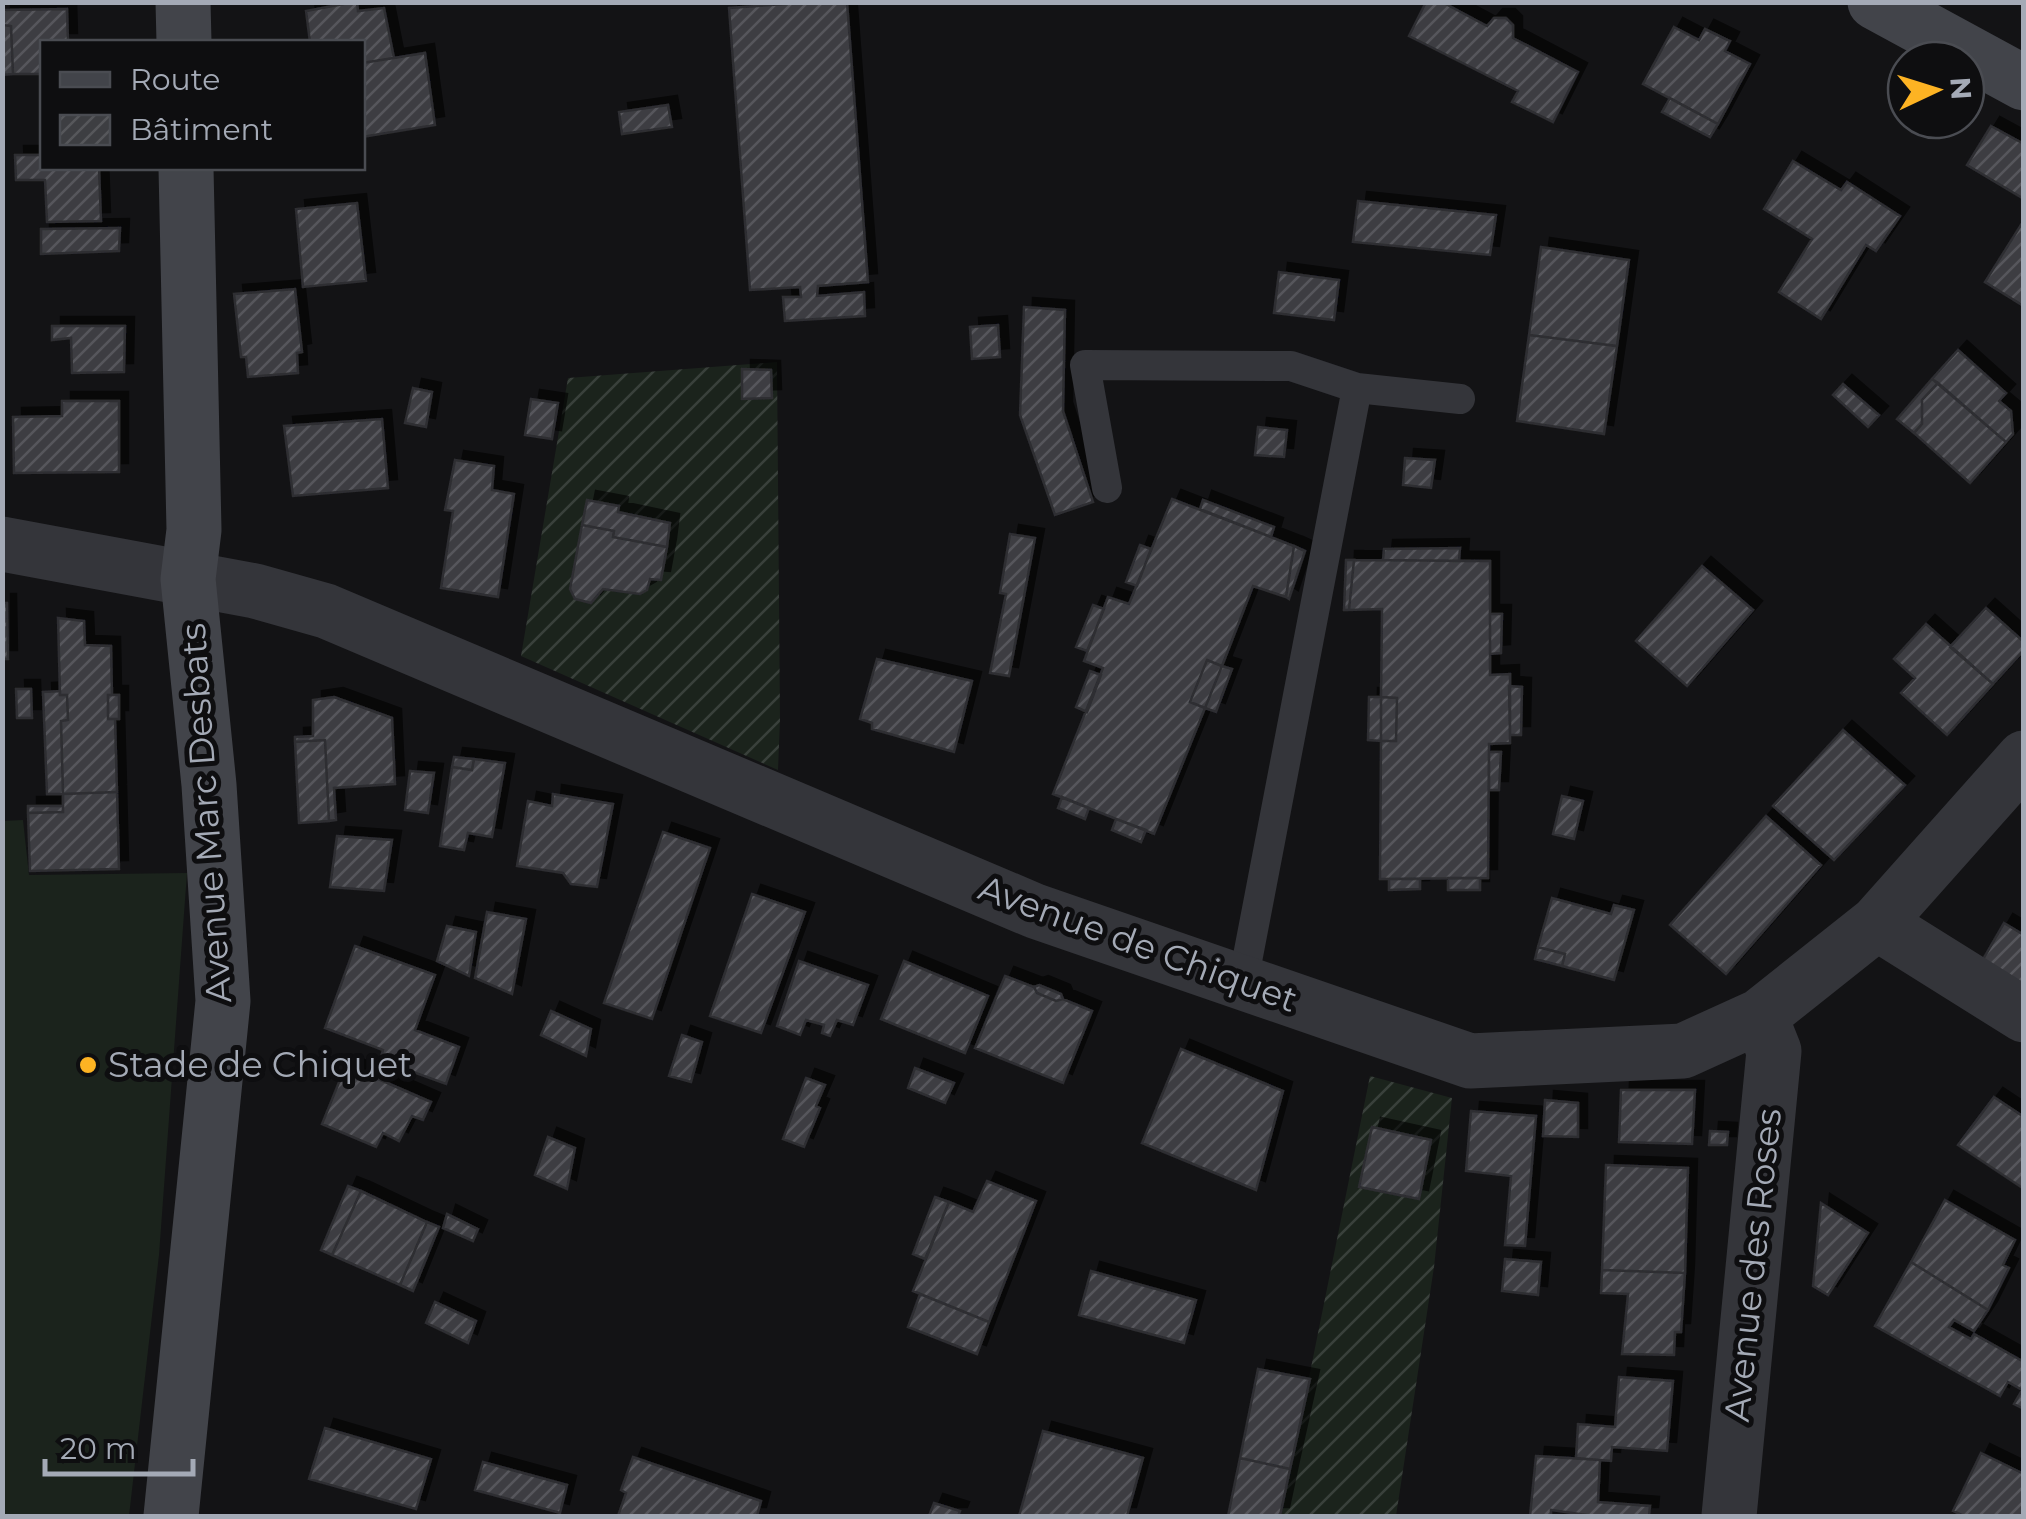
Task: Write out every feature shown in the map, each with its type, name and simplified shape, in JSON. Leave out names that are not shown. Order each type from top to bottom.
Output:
[{"type":"street","points":[[183,2],[184,40]]},
{"type":"street","points":[[1875,2],[2024,83]]},
{"type":"street","name":"Avenue Marc Desbats","points":[[171,1516],[223,1001],[209,785],[188,579],[194,530],[186,170]]},
{"type":"street","name":"Avenue de Chiquet","points":[[2,544],[255,591],[326,610],[1035,911],[1470,1062],[1683,1051],[1760,1016],[1877,924],[2024,758]]},
{"type":"street","points":[[1877,924],[2024,1015]]},
{"type":"street","name":"Avenue des Roses","points":[[1729,1516],[1774,1052],[1760,1016]]},
{"type":"lane","points":[[1107,488],[1085,365],[1291,366],[1357,388],[1460,399]]},
{"type":"lane","points":[[1243,982],[1357,388]]},
{"type":"shaded area","points":[[777,362],[778,770],[521,656],[568,378]]},
{"type":"shaded area","name":"Stade de Chiquet","points":[[23,820],[29,875],[187,873],[159,1255],[129,1516],[3,1516],[2,821]]},
{"type":"shaded area","points":[[1370,1076],[1452,1098],[1434,1267],[1396,1516],[1281,1516]]},
{"type":"building","points":[[357,2],[358,11],[384,8],[394,58],[365,63],[365,40],[310,40],[306,11]]},
{"type":"building","points":[[847,2],[868,282],[818,286],[817,296],[864,292],[865,316],[785,321],[783,297],[801,297],[800,287],[750,290],[729,8]]},
{"type":"building","points":[[1426,2],[1442,2],[1487,26],[1494,18],[1506,18],[1513,25],[1513,38],[1578,72],[1553,122],[1512,102],[1518,91],[1409,36]]},
{"type":"building","points":[[67,9],[68,40],[40,40],[40,74],[13,74],[11,26],[2,25],[2,10]]},
{"type":"building","points":[[2,25],[11,26],[13,74],[2,75]]},
{"type":"building","points":[[1674,27],[1699,40],[1705,29],[1730,41],[1725,51],[1750,64],[1718,124],[1643,84]]},
{"type":"building","points":[[425,53],[435,125],[365,137],[365,63]]},
{"type":"building","points":[[1670,98],[1718,124],[1710,137],[1662,112]]},
{"type":"building","points":[[668,105],[672,127],[622,134],[619,112]]},
{"type":"building","points":[[1991,126],[2024,144],[2024,199],[1967,165],[1986,140]]},
{"type":"building","points":[[15,155],[40,155],[40,170],[99,170],[101,221],[47,222],[45,180],[16,180]]},
{"type":"building","points":[[1793,161],[1841,190],[1847,182],[1900,216],[1876,251],[1866,245],[1821,319],[1779,292],[1812,239],[1764,209]]},
{"type":"building","points":[[1358,201],[1496,215],[1490,255],[1353,242]]},
{"type":"building","points":[[357,203],[366,281],[303,287],[296,209]]},
{"type":"building","points":[[2024,220],[2024,302],[2022,305],[1985,282]]},
{"type":"building","points":[[120,228],[119,251],[41,254],[41,229]]},
{"type":"building","points":[[1541,247],[1629,260],[1617,346],[1529,335]]},
{"type":"building","points":[[1279,272],[1339,280],[1334,320],[1274,313]]},
{"type":"building","points":[[295,289],[302,352],[297,353],[298,373],[248,377],[246,357],[241,357],[234,294]]},
{"type":"building","points":[[1024,307],[1065,310],[1063,411],[1093,502],[1055,515],[1020,415]]},
{"type":"building","points":[[998,325],[1000,357],[972,359],[970,327]]},
{"type":"building","points":[[52,326],[125,326],[124,372],[72,373],[71,338],[52,340]]},
{"type":"building","points":[[1529,335],[1617,346],[1604,434],[1517,421]]},
{"type":"building","points":[[1958,350],[2006,393],[1999,401],[2011,411],[2013,434],[2006,442],[1932,379]]},
{"type":"building","points":[[742,369],[771,370],[772,398],[742,399]]},
{"type":"building","points":[[1932,379],[1938,383],[1922,400],[1922,424],[1914,433],[1897,419]]},
{"type":"building","points":[[1938,383],[2006,442],[1970,483],[1914,433],[1922,424],[1922,400]]},
{"type":"building","points":[[1843,384],[1879,415],[1868,427],[1833,395]]},
{"type":"building","points":[[413,388],[432,392],[426,427],[405,423]]},
{"type":"building","points":[[531,399],[558,403],[552,439],[525,435]]},
{"type":"building","points":[[62,401],[119,401],[119,472],[14,473],[13,417],[62,416]]},
{"type":"building","points":[[382,419],[388,488],[293,496],[284,426]]},
{"type":"building","points":[[1258,427],[1287,430],[1284,457],[1255,455]]},
{"type":"building","points":[[1405,458],[1435,460],[1431,488],[1403,485]]},
{"type":"building","points":[[455,460],[494,466],[492,490],[514,494],[498,597],[441,588],[453,511],[445,510]]},
{"type":"building","points":[[1172,499],[1294,546],[1286,597],[1253,586],[1222,666],[1207,660],[1190,702],[1205,708],[1154,834],[1053,794],[1103,668],[1084,661],[1108,597],[1129,604]]},
{"type":"building","points":[[587,500],[619,506],[618,512],[670,523],[667,547],[613,537],[614,531],[582,525]]},
{"type":"building","points":[[1203,500],[1274,527],[1271,537],[1200,509]]},
{"type":"building","points":[[582,525],[614,531],[613,537],[667,547],[661,580],[650,579],[647,590],[640,594],[603,589],[591,603],[575,599],[570,589]]},
{"type":"building","points":[[1010,534],[1035,538],[1009,676],[990,673],[1006,594],[1000,593]]},
{"type":"building","points":[[1140,545],[1151,549],[1137,586],[1126,582]]},
{"type":"building","points":[[1294,546],[1305,551],[1289,599],[1286,597]]},
{"type":"building","points":[[1460,548],[1459,561],[1383,560],[1384,549]]},
{"type":"building","points":[[1346,560],[1354,560],[1349,610],[1344,610]]},
{"type":"building","points":[[1354,560],[1490,561],[1490,675],[1510,674],[1510,743],[1489,744],[1488,878],[1380,879],[1381,741],[1396,741],[1397,698],[1381,697],[1382,609],[1349,610]]},
{"type":"building","points":[[1702,566],[1753,610],[1687,686],[1636,641]]},
{"type":"building","points":[[2,603],[7,603],[8,659],[2,659]]},
{"type":"building","points":[[1093,605],[1104,609],[1087,651],[1076,647]]},
{"type":"building","points":[[1986,608],[2024,642],[2024,650],[1993,684],[1950,647]]},
{"type":"building","points":[[1490,614],[1502,614],[1501,653],[1490,654]]},
{"type":"building","points":[[58,618],[84,621],[85,645],[111,646],[112,695],[108,695],[108,719],[115,719],[117,792],[63,794],[61,721],[68,720],[67,695],[60,695]]},
{"type":"building","points":[[1926,624],[1993,684],[1947,735],[1901,693],[1915,678],[1894,659]]},
{"type":"building","points":[[877,659],[972,681],[954,752],[872,729],[872,723],[860,719]]},
{"type":"building","points":[[1207,660],[1222,666],[1205,708],[1190,702]]},
{"type":"building","points":[[1222,666],[1232,669],[1216,712],[1205,708]]},
{"type":"building","points":[[1090,671],[1101,675],[1087,712],[1076,707]]},
{"type":"building","points":[[1509,686],[1522,687],[1521,735],[1510,735]]},
{"type":"building","points":[[16,689],[31,689],[32,718],[17,718]]},
{"type":"building","points":[[60,691],[60,695],[67,695],[68,720],[61,721],[63,794],[47,794],[43,692]]},
{"type":"building","points":[[108,695],[119,695],[119,719],[108,719]]},
{"type":"building","points":[[334,697],[392,718],[395,784],[334,788],[336,820],[329,821],[325,740],[295,742],[295,737],[313,736],[313,700]]},
{"type":"building","points":[[1369,697],[1381,697],[1381,741],[1368,740]]},
{"type":"building","points":[[1381,697],[1397,698],[1396,741],[1381,741]]},
{"type":"building","points":[[1843,730],[1905,785],[1834,860],[1773,806]]},
{"type":"building","points":[[325,740],[329,821],[299,823],[295,742]]},
{"type":"building","points":[[1489,752],[1501,752],[1499,790],[1489,790]]},
{"type":"building","points":[[454,757],[474,759],[472,770],[452,767]]},
{"type":"building","points":[[474,759],[505,763],[492,837],[468,833],[464,850],[440,846],[452,767],[472,770]]},
{"type":"building","points":[[410,771],[434,773],[428,813],[405,810]]},
{"type":"building","points":[[117,792],[119,869],[30,871],[28,813],[63,812],[63,794]]},
{"type":"building","points":[[553,794],[613,804],[597,887],[571,884],[563,873],[517,866],[528,801],[552,806]]},
{"type":"building","points":[[1562,796],[1583,801],[1574,839],[1553,834]]},
{"type":"building","points":[[1062,797],[1089,808],[1085,819],[1058,808]]},
{"type":"building","points":[[28,806],[63,806],[63,812],[28,813]]},
{"type":"building","points":[[1766,816],[1821,865],[1726,974],[1670,925]]},
{"type":"building","points":[[1116,819],[1146,830],[1141,842],[1112,830]]},
{"type":"building","points":[[663,832],[710,848],[652,1019],[604,1003]]},
{"type":"building","points":[[337,836],[392,840],[384,891],[330,887]]},
{"type":"building","points":[[1448,878],[1480,878],[1480,890],[1448,890]]},
{"type":"building","points":[[1389,879],[1420,879],[1420,889],[1389,890]]},
{"type":"building","points":[[752,894],[805,912],[761,1033],[710,1016]]},
{"type":"building","points":[[1552,898],[1611,914],[1614,905],[1634,910],[1614,980],[1562,966],[1565,954],[1538,947]]},
{"type":"building","points":[[487,912],[526,919],[512,994],[475,978]]},
{"type":"building","points":[[2004,923],[2024,935],[2024,985],[1982,961]]},
{"type":"building","points":[[447,926],[476,932],[469,976],[437,961]]},
{"type":"building","points":[[355,946],[435,975],[415,1030],[459,1047],[446,1084],[380,1060],[383,1050],[325,1028]]},
{"type":"building","points":[[1538,947],[1565,954],[1562,966],[1535,959]]},
{"type":"building","points":[[799,961],[868,985],[853,1025],[837,1020],[830,1036],[822,1033],[824,1025],[806,1020],[800,1035],[777,1026]]},
{"type":"building","points":[[904,961],[988,996],[965,1053],[881,1019]]},
{"type":"building","points":[[1005,976],[1056,1001],[1063,999],[1092,1011],[1063,1083],[975,1048]]},
{"type":"building","points":[[1039,985],[1061,994],[1063,999],[1056,1001],[1037,993],[1034,987]]},
{"type":"building","points":[[551,1011],[591,1029],[586,1056],[541,1035]]},
{"type":"building","points":[[682,1035],[702,1042],[691,1082],[669,1076]]},
{"type":"building","points":[[1181,1049],[1283,1091],[1256,1190],[1142,1143]]},
{"type":"building","points":[[346,1065],[431,1102],[423,1120],[412,1116],[399,1141],[383,1133],[376,1147],[322,1124]]},
{"type":"building","points":[[915,1068],[954,1083],[945,1103],[908,1088]]},
{"type":"building","points":[[806,1078],[825,1085],[804,1147],[783,1139]]},
{"type":"building","points":[[1621,1090],[1695,1090],[1692,1144],[1619,1142]]},
{"type":"building","points":[[1994,1097],[2024,1117],[2024,1189],[1958,1145]]},
{"type":"building","points":[[1545,1100],[1578,1103],[1578,1137],[1543,1136]]},
{"type":"building","points":[[1471,1111],[1536,1116],[1525,1246],[1505,1245],[1511,1176],[1466,1171]]},
{"type":"building","points":[[1372,1127],[1431,1140],[1419,1199],[1359,1187]]},
{"type":"building","points":[[1710,1131],[1728,1132],[1727,1145],[1709,1145]]},
{"type":"building","points":[[548,1137],[575,1148],[567,1189],[535,1175]]},
{"type":"building","points":[[1606,1165],[1688,1168],[1685,1273],[1602,1270]]},
{"type":"building","points":[[987,1181],[1036,1201],[989,1322],[913,1291],[949,1202],[973,1212]]},
{"type":"building","points":[[348,1186],[361,1191],[332,1255],[321,1250]]},
{"type":"building","points":[[361,1191],[427,1222],[400,1285],[332,1255]]},
{"type":"building","points":[[935,1197],[949,1202],[925,1259],[913,1254]]},
{"type":"building","points":[[1945,1200],[2015,1240],[2003,1265],[2009,1268],[1988,1310],[1911,1262]]},
{"type":"building","points":[[1821,1203],[1868,1233],[1828,1295],[1813,1286]]},
{"type":"building","points":[[447,1214],[478,1229],[473,1241],[443,1228]]},
{"type":"building","points":[[427,1222],[439,1227],[413,1291],[400,1285]]},
{"type":"building","points":[[1505,1259],[1541,1262],[1538,1295],[1502,1291]]},
{"type":"building","points":[[1911,1262],[1988,1310],[1974,1331],[1954,1320],[1949,1327],[1971,1339],[1974,1334],[2024,1362],[2024,1409],[2014,1404],[2022,1390],[2008,1382],[2000,1396],[1875,1326]]},
{"type":"building","points":[[1602,1270],[1685,1273],[1681,1332],[1675,1332],[1674,1355],[1622,1354],[1628,1294],[1601,1293]]},
{"type":"building","points":[[1091,1271],[1196,1300],[1184,1343],[1079,1315]]},
{"type":"building","points":[[920,1294],[989,1322],[977,1354],[908,1327]]},
{"type":"building","points":[[435,1302],[476,1321],[468,1343],[426,1323]]},
{"type":"building","points":[[1258,1369],[1310,1379],[1290,1469],[1240,1458]]},
{"type":"building","points":[[1619,1377],[1673,1381],[1667,1451],[1612,1447],[1611,1461],[1576,1458],[1578,1424],[1615,1427]]},
{"type":"building","points":[[325,1428],[431,1459],[416,1509],[309,1479]]},
{"type":"building","points":[[1043,1431],[1143,1458],[1127,1516],[1019,1516]]},
{"type":"building","points":[[1981,1453],[2024,1474],[2024,1516],[1964,1516],[1953,1511]]},
{"type":"building","points":[[1536,1456],[1600,1460],[1598,1502],[1650,1506],[1649,1516],[1593,1516],[1551,1510],[1551,1516],[1530,1516]]},
{"type":"building","points":[[633,1457],[761,1501],[757,1516],[618,1516],[626,1493],[621,1490]]},
{"type":"building","points":[[1240,1458],[1290,1469],[1280,1516],[1228,1516]]},
{"type":"building","points":[[483,1462],[567,1485],[560,1513],[475,1490]]},
{"type":"building","points":[[934,1503],[960,1511],[958,1516],[929,1516]]},
{"type":"place","name":"Stade de Chiquet","points":[[88,1065]]}]
